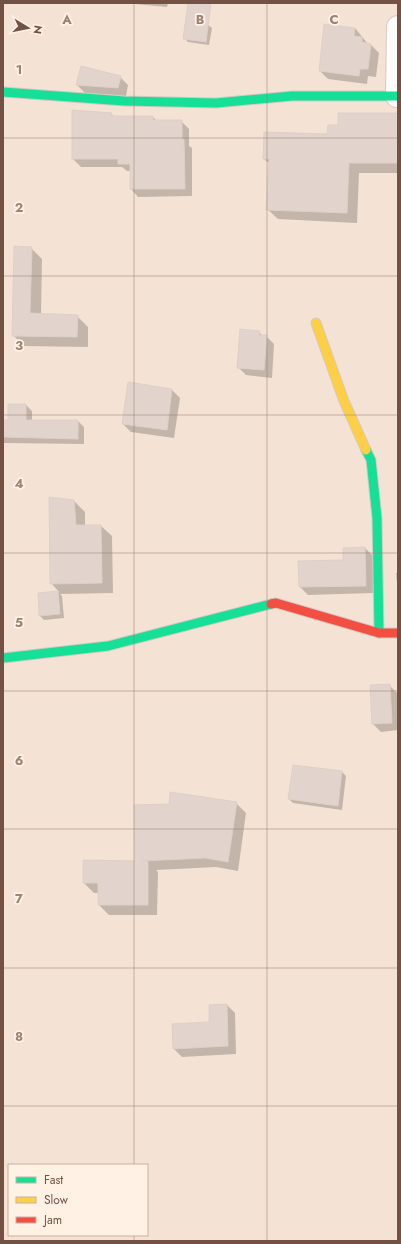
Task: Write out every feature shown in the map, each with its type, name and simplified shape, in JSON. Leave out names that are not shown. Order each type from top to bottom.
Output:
[{"type":"street","points":[[3,92],[124,101],[216,103],[292,96],[397,96],[398,27]]},
{"type":"street","points":[[316,323],[344,401],[371,460],[377,518],[379,633]]},
{"type":"street","points":[[3,658],[108,646],[276,602],[379,633],[398,633]]},
{"type":"shaded area","points":[[3,3],[398,3],[398,1241],[3,1241]]},
{"type":"building","points":[[188,3],[211,3],[206,42],[183,39]]},
{"type":"building","points":[[324,24],[355,28],[354,36],[362,37],[362,42],[371,44],[368,69],[360,69],[359,76],[319,71]]},
{"type":"building","points":[[81,66],[121,76],[118,88],[76,85]]},
{"type":"building","points":[[72,110],[112,113],[111,116],[153,116],[153,120],[182,120],[185,189],[130,189],[130,164],[118,164],[118,159],[72,159]]},
{"type":"building","points":[[338,113],[398,113],[398,163],[349,163],[347,213],[266,210],[269,159],[263,159],[264,132],[327,134],[328,125],[338,125]]},
{"type":"building","points":[[14,246],[32,247],[30,313],[78,315],[77,337],[12,336]]},
{"type":"building","points":[[240,329],[260,331],[259,335],[267,335],[264,370],[237,368]]},
{"type":"building","points":[[128,382],[172,389],[167,430],[122,424]]},
{"type":"building","points":[[8,404],[26,404],[26,420],[78,420],[78,439],[3,437],[3,420],[8,420]]},
{"type":"building","points":[[49,497],[74,500],[76,525],[101,525],[102,583],[50,584]]},
{"type":"building","points":[[365,547],[366,586],[299,587],[298,561],[343,560],[343,548]]},
{"type":"building","points":[[58,591],[60,614],[39,616],[38,593]]},
{"type":"building","points":[[390,684],[392,723],[372,724],[370,685]]},
{"type":"building","points":[[293,765],[342,771],[338,806],[288,799]]},
{"type":"building","points":[[170,792],[237,802],[228,862],[205,858],[142,861],[148,861],[148,905],[98,905],[98,883],[83,883],[83,860],[135,861],[134,805],[169,804]]},
{"type":"building","points":[[227,1004],[228,1046],[173,1049],[172,1024],[209,1022],[209,1005]]},
{"type":"traffic: fast","points":[[3,92],[124,101],[216,103],[292,96],[398,96]]},
{"type":"traffic: fast","points":[[366,450],[371,460],[377,518],[379,633]]},
{"type":"traffic: fast","points":[[3,658],[108,646],[271,604]]},
{"type":"traffic: slow","points":[[316,323],[344,401],[366,450]]},
{"type":"traffic: jam","points":[[271,604],[276,603],[379,633],[398,633]]}]
